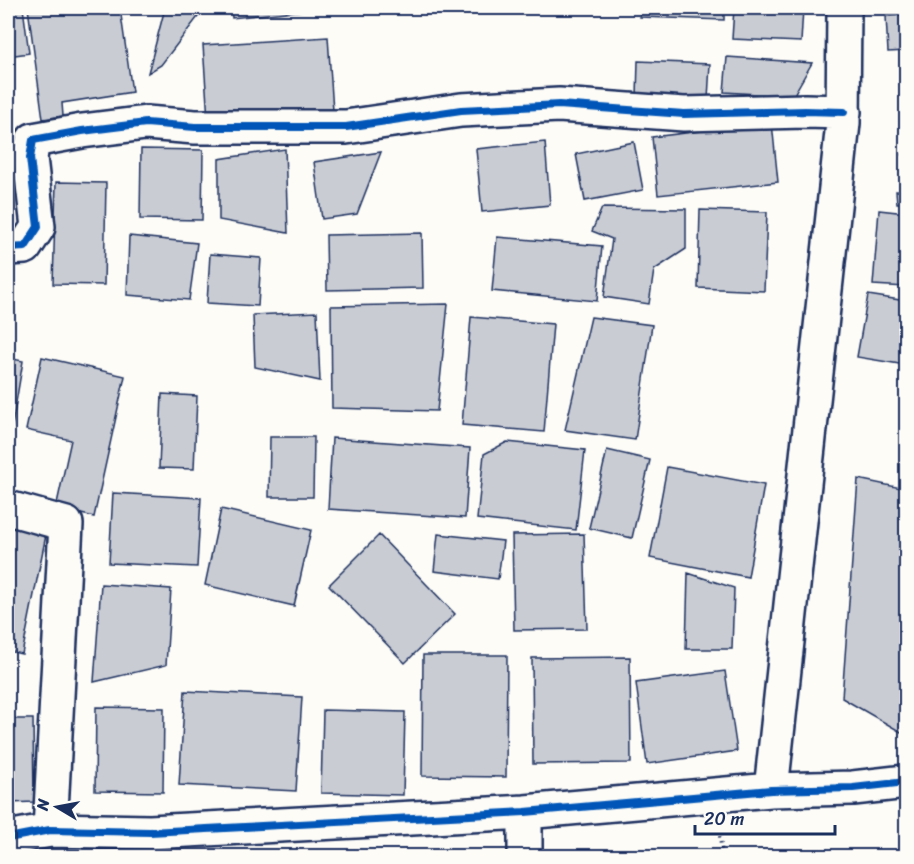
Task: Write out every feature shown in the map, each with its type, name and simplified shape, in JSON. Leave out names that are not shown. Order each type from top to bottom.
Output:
[{"type":"street","points":[[771,790],[844,112],[844,8]]},
{"type":"street","points":[[8,248],[25,247],[38,227],[30,158],[33,140],[82,131],[146,123],[195,127],[346,127],[461,110],[559,105],[684,114],[844,112]]},
{"type":"street","points":[[8,508],[66,524],[50,830]]},
{"type":"street","points":[[8,838],[50,830],[150,832],[525,812],[771,790],[853,788],[906,782]]},
{"type":"street","points":[[525,812],[525,856]]},
{"type":"building","points":[[8,8],[23,8],[29,53],[8,56]]},
{"type":"building","points":[[28,8],[120,8],[132,92],[62,103],[63,116],[43,119]]},
{"type":"building","points":[[165,8],[204,9],[161,65],[148,73]]},
{"type":"building","points":[[231,8],[323,8],[232,18]]},
{"type":"building","points":[[640,8],[724,8],[724,20],[640,17]]},
{"type":"building","points":[[734,8],[803,8],[801,42],[732,39]]},
{"type":"building","points":[[906,15],[906,51],[888,52],[886,16]]},
{"type":"building","points":[[328,37],[333,111],[208,119],[203,45]]},
{"type":"building","points":[[727,57],[812,63],[793,96],[724,92]]},
{"type":"building","points":[[638,61],[710,64],[708,99],[637,97]]},
{"type":"building","points":[[772,123],[778,182],[658,195],[652,137]]},
{"type":"building","points":[[545,142],[550,205],[482,212],[476,149]]},
{"type":"building","points":[[634,142],[643,190],[585,201],[576,154]]},
{"type":"building","points":[[141,149],[203,150],[202,220],[140,219]]},
{"type":"building","points":[[285,149],[288,233],[219,220],[219,159]]},
{"type":"building","points":[[381,152],[357,214],[322,219],[314,162]]},
{"type":"building","points":[[903,154],[906,154],[906,203],[897,203],[896,191],[905,191]]},
{"type":"building","points":[[56,182],[106,183],[104,285],[53,284]]},
{"type":"building","points":[[602,208],[686,209],[686,249],[654,270],[649,304],[604,297],[612,239],[592,231]]},
{"type":"building","points":[[700,210],[767,212],[764,291],[698,288]]},
{"type":"building","points":[[879,210],[906,213],[906,287],[873,285]]},
{"type":"building","points":[[422,233],[423,288],[327,290],[326,235]]},
{"type":"building","points":[[129,236],[197,243],[189,300],[127,295]]},
{"type":"building","points":[[497,237],[602,246],[597,301],[492,291]]},
{"type":"building","points":[[210,254],[261,258],[258,306],[207,303]]},
{"type":"building","points":[[868,295],[906,301],[906,365],[857,357]]},
{"type":"building","points":[[448,304],[437,411],[332,408],[331,306]]},
{"type":"building","points":[[317,312],[320,381],[255,367],[253,315]]},
{"type":"building","points":[[471,317],[553,324],[544,432],[462,425]]},
{"type":"building","points":[[591,317],[652,325],[635,440],[565,430]]},
{"type":"building","points":[[42,357],[125,376],[94,517],[56,508],[71,440],[26,430]]},
{"type":"building","points":[[8,358],[23,361],[8,450]]},
{"type":"building","points":[[162,394],[197,396],[194,469],[159,468]]},
{"type":"building","points":[[270,437],[314,437],[313,497],[269,497]]},
{"type":"building","points":[[332,438],[470,448],[465,518],[328,509]]},
{"type":"building","points":[[507,442],[585,450],[576,530],[477,519],[484,454]]},
{"type":"building","points":[[607,450],[650,460],[632,538],[589,528]]},
{"type":"building","points":[[667,467],[764,485],[748,577],[650,558]]},
{"type":"building","points":[[858,479],[906,489],[906,735],[842,698]]},
{"type":"building","points":[[113,493],[201,498],[197,567],[109,563]]},
{"type":"building","points":[[221,509],[311,530],[294,606],[205,585]]},
{"type":"building","points":[[8,522],[47,530],[22,654],[8,651]]},
{"type":"building","points":[[438,534],[503,541],[498,579],[434,571]]},
{"type":"building","points":[[584,534],[587,629],[514,630],[512,535]]},
{"type":"building","points":[[379,535],[455,614],[405,663],[329,585]]},
{"type":"building","points":[[688,573],[734,588],[732,649],[686,649]]},
{"type":"building","points":[[101,584],[171,589],[166,665],[94,682]]},
{"type":"building","points":[[423,655],[507,655],[506,777],[422,776]]},
{"type":"building","points":[[630,657],[631,763],[533,764],[532,658]]},
{"type":"building","points":[[725,671],[737,751],[647,764],[636,683]]},
{"type":"building","points":[[185,691],[302,697],[296,791],[179,785]]},
{"type":"building","points":[[96,707],[164,708],[163,792],[95,791]]},
{"type":"building","points":[[323,710],[405,712],[403,795],[321,793]]},
{"type":"building","points":[[8,719],[33,719],[34,802],[8,803]]},
{"type":"cycle path","points":[[8,248],[25,247],[38,227],[30,158],[33,140],[82,131],[146,123],[195,127],[346,127],[461,110],[559,105],[684,114],[844,112]]},
{"type":"cycle path","points":[[8,838],[50,830],[150,832],[525,812],[771,790],[853,788],[906,782]]}]
